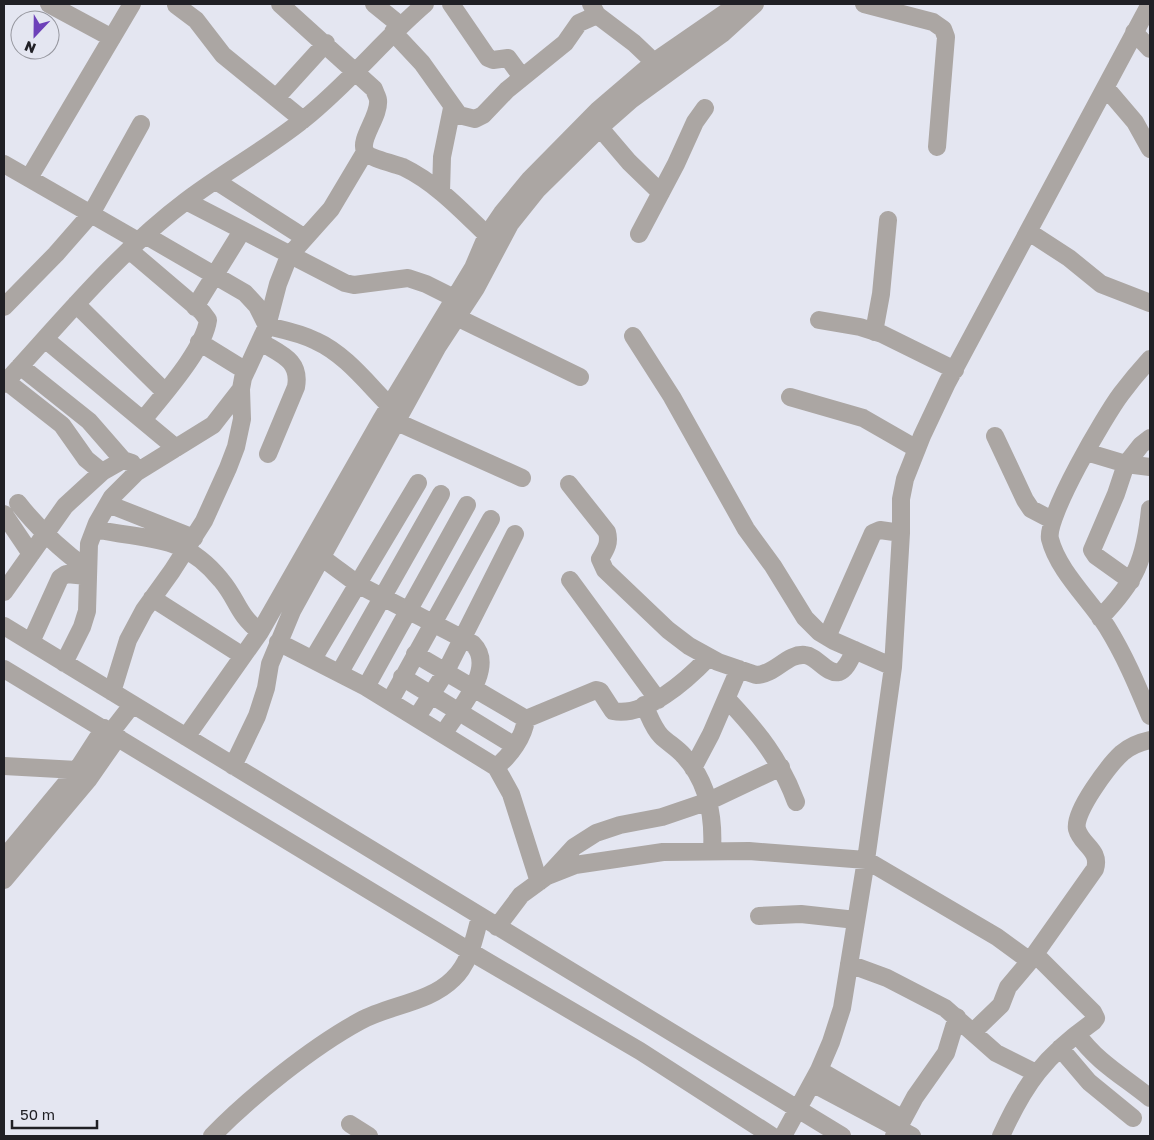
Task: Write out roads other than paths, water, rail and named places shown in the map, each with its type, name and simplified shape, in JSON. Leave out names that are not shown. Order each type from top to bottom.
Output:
[{"type":"street","points":[[48,4],[112,38]]},
{"type":"street","points":[[29,178],[132,4]]},
{"type":"street","points":[[280,4],[326,43],[374,89],[378,101],[376,116],[364,145],[365,152],[370,157],[386,160],[405,168],[442,192],[487,235]]},
{"type":"street","points":[[374,4],[422,63],[452,108],[459,115],[475,119],[484,115],[522,77],[565,43],[579,23],[594,9],[654,62]]},
{"type":"street","points":[[102,472],[86,459],[62,425],[5,382],[76,304],[138,242],[186,201],[303,120],[356,71],[396,29],[425,4]]},
{"type":"street","points":[[451,4],[488,58],[493,60],[508,58],[522,77]]},
{"type":"street","points":[[233,766],[257,716],[278,642],[321,557],[397,422],[474,268],[487,235],[530,179],[591,117],[654,62],[738,4]]},
{"type":"street","points":[[186,737],[260,632],[389,405],[451,311],[480,279],[500,239],[521,208],[600,128],[631,100],[722,34],[755,4]]},
{"type":"street","points":[[864,4],[932,22],[943,29],[946,36],[937,147]]},
{"type":"street","points":[[783,1136],[816,1077],[831,1042],[842,1008],[866,860],[893,667],[901,532],[901,499],[917,449],[955,370],[1150,4]]},
{"type":"street","points":[[176,5],[196,20],[223,55],[303,120]]},
{"type":"street","points":[[1134,32],[1150,49]]},
{"type":"street","points":[[276,98],[326,43]]},
{"type":"street","points":[[1106,88],[1135,122],[1150,149]]},
{"type":"street","points":[[442,192],[442,157],[452,108]]},
{"type":"street","points":[[639,234],[695,122],[705,108]]},
{"type":"street","points":[[4,307],[56,254],[91,214],[142,124]]},
{"type":"street","points":[[600,128],[629,162],[661,193]]},
{"type":"street","points":[[112,692],[128,640],[152,598],[190,544],[218,492],[236,447],[242,419],[241,389],[246,371],[264,334],[288,256],[331,209],[365,152]]},
{"type":"street","points":[[4,164],[138,242],[214,275],[253,300],[264,334],[295,366],[298,376],[296,387],[268,454]]},
{"type":"street","points":[[216,181],[305,238]]},
{"type":"street","points":[[186,201],[288,256],[345,283],[354,285],[408,278],[426,284],[451,311],[580,378]]},
{"type":"street","points":[[874,332],[882,286],[888,220]]},
{"type":"street","points":[[195,307],[242,231]]},
{"type":"street","points":[[1029,232],[1069,258],[1101,284],[1150,303]]},
{"type":"street","points":[[138,242],[208,320],[207,328],[199,342],[165,392],[143,420]]},
{"type":"street","points":[[76,304],[165,392]]},
{"type":"street","points":[[820,320],[874,332],[955,370]]},
{"type":"street","points":[[264,334],[295,332],[317,341],[337,354],[389,405]]},
{"type":"street","points":[[633,336],[672,397],[746,529],[773,566],[806,618],[827,637],[893,667]]},
{"type":"street","points":[[45,339],[176,448]]},
{"type":"street","points":[[199,342],[246,371]]},
{"type":"street","points":[[1150,359],[1121,394],[1086,452],[1052,520],[1049,536],[1053,549],[1100,618],[1128,664],[1150,716]]},
{"type":"street","points":[[20,366],[89,421],[123,460],[132,463],[137,472]]},
{"type":"street","points":[[64,663],[82,627],[87,611],[89,544],[94,529],[108,504],[137,472],[212,425],[241,389]]},
{"type":"street","points":[[790,397],[862,418],[917,449]]},
{"type":"street","points":[[397,422],[522,478]]},
{"type":"street","points":[[995,436],[1025,500],[1031,508],[1052,520]]},
{"type":"street","points":[[1131,581],[1096,556],[1092,550],[1113,501],[1126,464],[1141,445],[1150,438]]},
{"type":"street","points":[[1086,452],[1126,464],[1150,467]]},
{"type":"street","points":[[4,592],[43,534],[65,506],[102,472],[123,460]]},
{"type":"street","points":[[313,659],[359,585],[418,483]]},
{"type":"street","points":[[569,484],[607,532],[608,547],[600,559],[604,570],[668,630],[708,658],[756,675],[764,675],[792,658],[808,655],[833,672],[839,672],[845,668],[855,650]]},
{"type":"street","points":[[340,672],[441,494]]},
{"type":"street","points":[[18,503],[43,534],[87,572]]},
{"type":"street","points":[[108,504],[190,544],[225,585],[240,614],[260,632]]},
{"type":"street","points":[[366,687],[468,505]]},
{"type":"street","points":[[1100,618],[1123,595],[1138,569],[1147,538],[1150,509]]},
{"type":"street","points":[[4,514],[31,554]]},
{"type":"street","points":[[390,701],[491,519]]},
{"type":"street","points":[[94,529],[190,544]]},
{"type":"street","points":[[827,637],[873,533],[880,530],[901,532]]},
{"type":"street","points":[[417,717],[445,673],[515,534]]},
{"type":"street","points":[[321,557],[359,585],[473,644],[480,651],[482,671],[444,733]]},
{"type":"street","points":[[31,642],[60,578],[66,574],[87,572]]},
{"type":"street","points":[[570,580],[651,702],[660,735],[684,756],[693,768],[709,801],[713,817],[712,851]]},
{"type":"street","points":[[152,598],[244,656]]},
{"type":"street","points":[[4,626],[842,1136]]},
{"type":"street","points":[[278,642],[340,672],[444,733],[496,767],[511,794],[543,879]]},
{"type":"street","points":[[415,654],[526,719]]},
{"type":"street","points":[[526,719],[596,690],[600,690],[613,711],[620,712],[651,702],[676,688],[708,658]]},
{"type":"street","points":[[4,669],[111,732],[471,952],[640,1051],[772,1136]]},
{"type":"street","points":[[693,768],[727,699],[739,669]]},
{"type":"street","points":[[402,677],[515,746]]},
{"type":"street","points":[[727,699],[772,750],[796,802]]},
{"type":"street","points":[[4,858],[111,732],[132,704]]},
{"type":"street","points":[[496,767],[507,758],[515,746],[525,727],[526,719]]},
{"type":"street","points":[[4,880],[88,780],[111,732]]},
{"type":"street","points":[[974,1032],[997,1010],[1008,988],[1033,958],[1095,869],[1096,855],[1077,829],[1080,811],[1106,771],[1123,753],[1140,743],[1150,740]]},
{"type":"street","points":[[4,766],[77,770]]},
{"type":"street","points":[[497,927],[521,895],[543,879],[574,848],[596,833],[620,825],[662,817],[709,801],[781,767]]},
{"type":"street","points":[[543,879],[575,865],[612,858],[663,852],[712,851],[866,860],[1033,958],[1092,1012],[1096,1018],[1060,1048],[1036,1073],[1025,1088],[1001,1136]]},
{"type":"street","points":[[759,916],[801,914],[856,920]]},
{"type":"street","points":[[212,1136],[260,1093],[327,1041],[360,1020],[437,990],[453,980],[471,952],[480,917]]},
{"type":"street","points":[[849,964],[902,986],[957,1017],[996,1053],[1036,1073]]},
{"type":"street","points":[[816,1077],[902,1130],[915,1097],[946,1053],[957,1017]]},
{"type":"street","points":[[1077,1034],[1090,1052],[1102,1063],[1150,1098]]},
{"type":"street","points":[[1060,1048],[1090,1082],[1133,1118]]},
{"type":"street","points":[[350,1124],[369,1136]]}]
